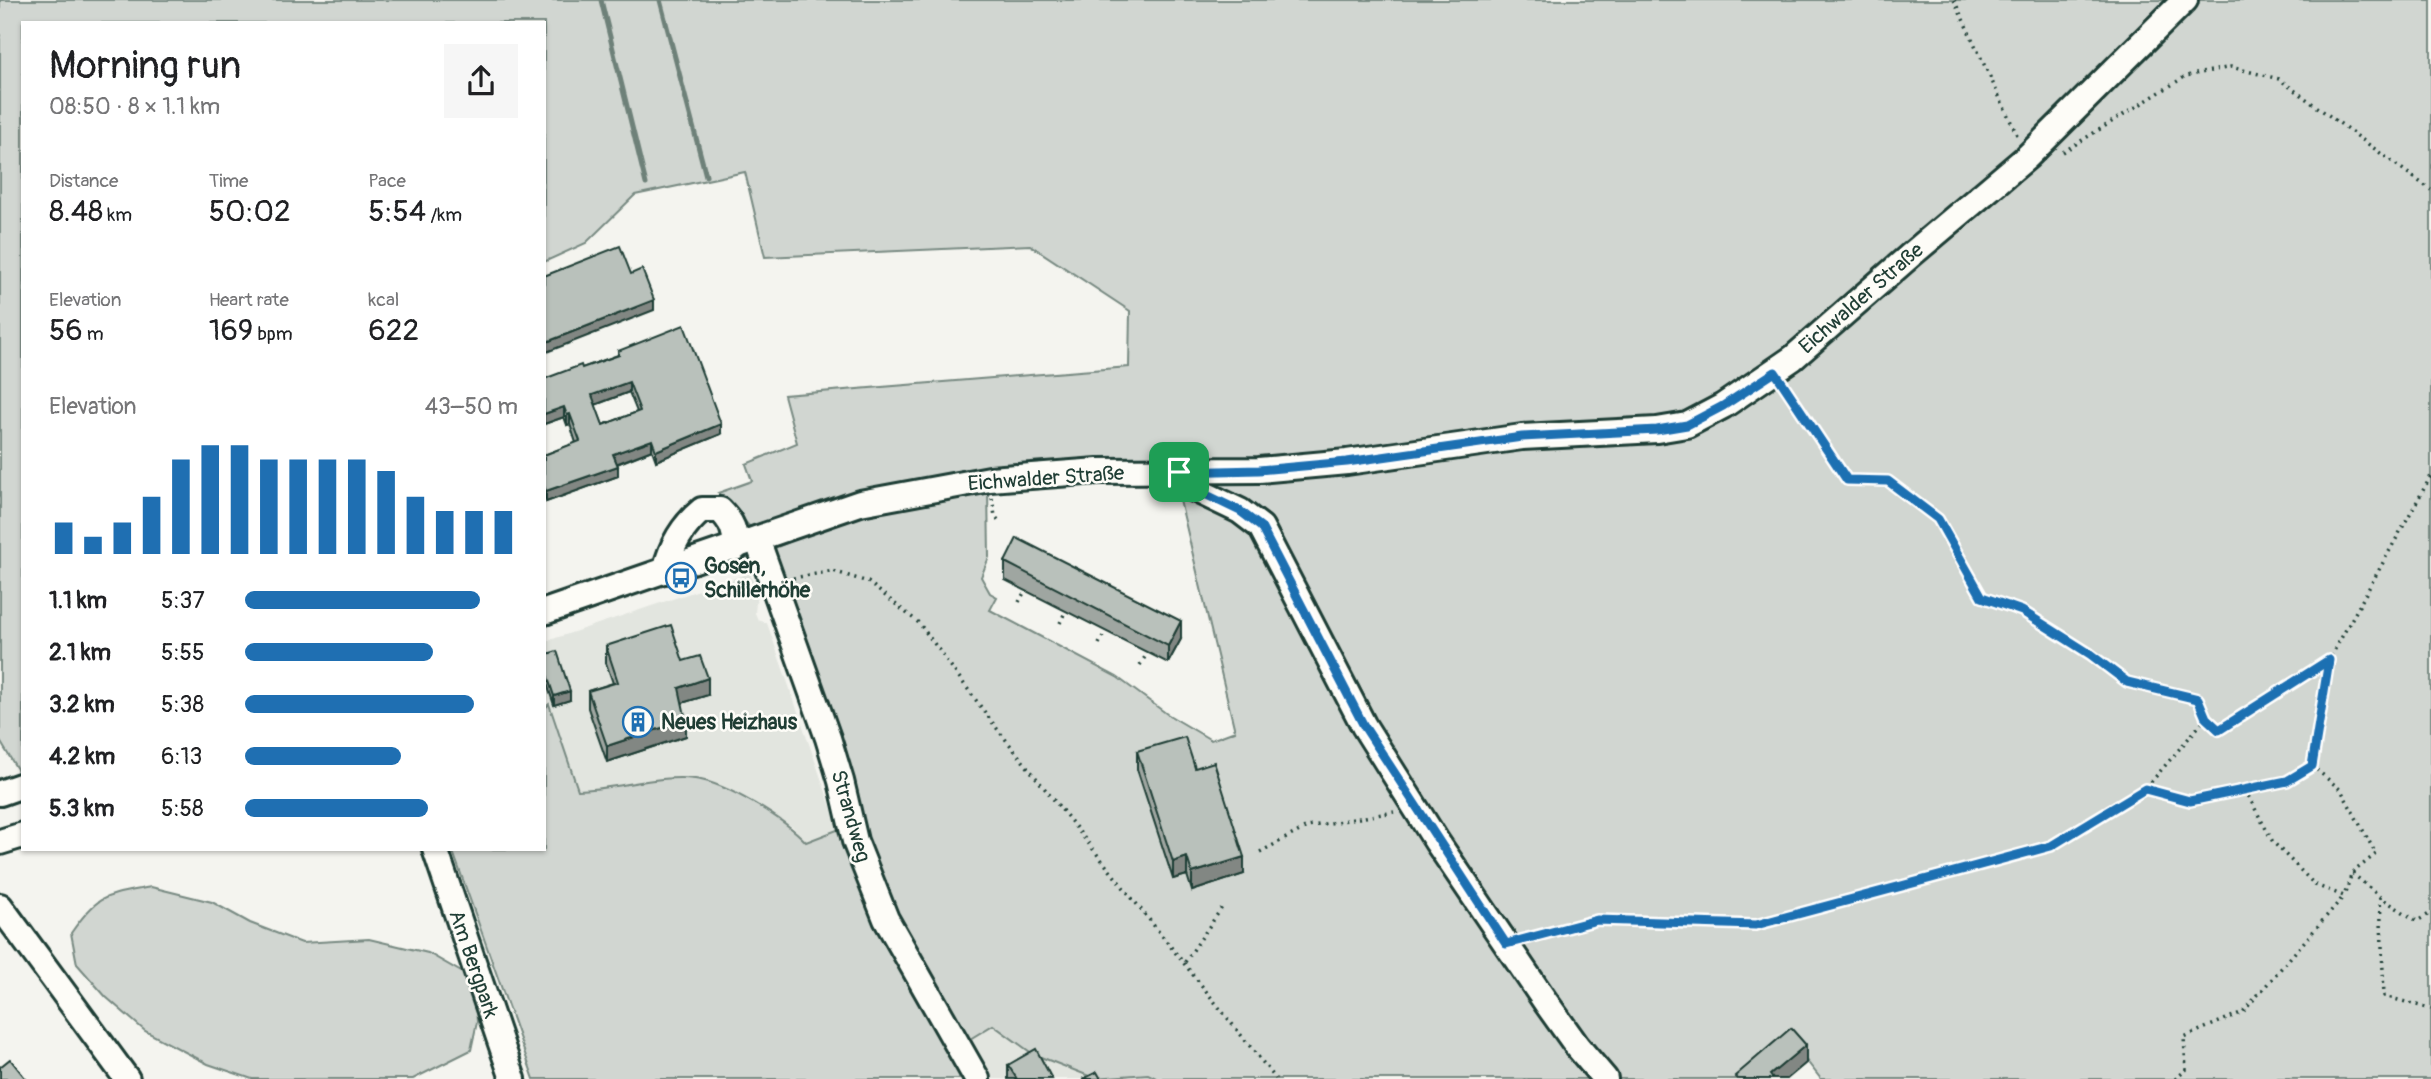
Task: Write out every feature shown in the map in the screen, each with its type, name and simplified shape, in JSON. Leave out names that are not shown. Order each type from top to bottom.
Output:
[{"type":"street","name":"Eichwalder Straße","points":[[546,611],[860,503],[990,479],[1098,471],[1259,470],[1347,462],[1522,437],[1657,430],[1687,425],[1723,406],[1775,372],[2027,157],[2177,9]]},
{"type":"street","points":[[1179,472],[1188,486],[1240,511],[1261,527],[1364,726],[1506,944],[1577,1046],[1605,1079]]},
{"type":"street","name":"Strandweg","points":[[665,571],[669,553],[688,521],[702,510],[720,510],[732,522],[736,536],[746,544],[769,576],[831,748],[855,841],[886,919],[976,1079]]},
{"type":"street","points":[[0,793],[21,786]]},
{"type":"street","points":[[0,842],[21,836]]},
{"type":"street","name":"Am Bergpark","points":[[436,851],[513,1079]]},
{"type":"street","points":[[0,906],[127,1079]]},
{"type":"path","points":[[1954,0],[2027,157],[2064,152],[2186,76],[2231,67],[2279,79],[2431,191]]},
{"type":"path","points":[[1775,372],[1847,480],[1888,481],[1938,519],[1982,597],[2022,611],[2090,654],[2127,682],[2198,699],[2206,718],[2219,730],[2329,660]]},
{"type":"path","points":[[2145,789],[2190,801],[2287,781],[2312,766],[2329,660],[2431,476]]},
{"type":"path","points":[[769,576],[799,578],[833,571],[867,582],[919,623],[995,726],[1276,1079]]},
{"type":"path","points":[[1019,602],[1026,589]]},
{"type":"path","points":[[1060,623],[1066,610]]},
{"type":"path","points":[[1099,644],[1106,630]]},
{"type":"path","points":[[1140,665],[1148,652]]},
{"type":"path","points":[[1506,944],[1597,920],[1756,925],[2051,846],[2145,789],[2206,718]]},
{"type":"path","points":[[2175,1079],[2186,1070],[2184,1037],[2243,1012],[2344,896],[2353,873],[2376,854],[2341,790],[2312,766]]},
{"type":"path","points":[[2245,790],[2273,842],[2315,885],[2344,896]]},
{"type":"path","points":[[1260,852],[1307,827],[1416,808]]},
{"type":"path","points":[[2353,873],[2380,897],[2417,921],[2431,913]]},
{"type":"path","points":[[2380,897],[2384,996],[2431,1009]]},
{"type":"path","points":[[1185,962],[1223,906]]},
{"type":"shaded area","points":[[0,0],[2431,0],[2431,1079],[1821,1079],[1790,1040],[1749,1079],[1158,1079],[1148,1074],[1094,1078],[1033,1054],[993,1025],[965,1042],[986,1079],[534,1079],[453,851],[546,851],[546,707],[549,704],[578,790],[651,780],[695,779],[722,787],[754,803],[806,842],[858,822],[772,549],[864,511],[988,488],[989,557],[981,577],[990,593],[997,597],[990,610],[1117,677],[1167,714],[1211,740],[1235,731],[1177,488],[1192,459],[964,470],[904,484],[752,529],[718,493],[752,481],[746,464],[797,443],[784,395],[1129,367],[1130,311],[1030,245],[765,257],[745,172],[635,195],[586,243],[546,261],[546,21],[21,21],[21,776],[0,741]]},
{"type":"shaded area","points":[[750,573],[757,593],[755,613],[758,620],[767,623],[839,830],[806,842],[793,827],[740,796],[696,779],[577,790],[546,695],[546,641]]},
{"type":"shaded area","points":[[151,887],[212,902],[250,923],[302,943],[369,939],[428,953],[463,973],[475,992],[477,1022],[471,1050],[413,1079],[252,1079],[208,1064],[145,1031],[106,997],[77,964],[71,933],[89,910],[104,898]]},
{"type":"shaded area","points":[[993,1025],[1033,1054],[1094,1078],[1148,1074],[1158,1079],[986,1079],[964,1042]]},
{"type":"building","points":[[620,246],[631,274],[642,269],[654,300],[546,342],[546,275]]},
{"type":"building","points":[[684,325],[721,424],[656,451],[652,440],[613,454],[618,466],[546,491],[546,454],[580,441],[570,414],[567,415],[564,407],[546,413],[546,378],[619,355],[618,351]],"holes":[[[629,382],[640,411],[603,425],[592,395]]]},
{"type":"building","points":[[1017,538],[1181,621],[1168,646],[1005,562]]},
{"type":"building","points":[[671,625],[683,661],[700,656],[708,678],[679,688],[686,720],[607,746],[588,691],[618,682],[606,646]]},
{"type":"building","points":[[557,651],[570,691],[554,696],[546,672],[546,654]]},
{"type":"building","points":[[1185,737],[1195,768],[1214,762],[1244,857],[1192,873],[1187,857],[1173,862],[1137,751]]},
{"type":"building","points":[[1791,1028],[1806,1045],[1770,1075],[1773,1079],[1738,1079],[1735,1076]]},
{"type":"building","points":[[1036,1049],[1052,1079],[1017,1079],[1008,1065]]},
{"type":"building","points":[[10,1059],[26,1079],[0,1079],[0,1067]]},
{"type":"building","points":[[1097,1072],[1101,1079],[1083,1079]]},
{"type":"waterway","points":[[601,0],[646,184]]},
{"type":"waterway","points":[[660,0],[706,176]]},
{"type":"place","name":"Gosen, Schillerhöhe","points":[[681,578]]},
{"type":"place","name":"Neues Heizhaus","points":[[638,722]]},
{"type":"route","points":[[1775,372],[1847,480],[1888,481],[1938,519],[1982,597],[2022,611],[2090,654],[2127,682],[2198,699],[2206,718],[2219,730],[2329,660],[2312,766],[2287,781],[2190,801],[2145,789],[2051,846],[1756,925],[1597,920],[1506,944],[1437,842],[1364,726],[1261,527],[1240,511],[1188,486],[1179,472],[1259,470],[1347,462],[1522,437],[1657,430],[1687,425],[1723,406],[1775,372]]}]
